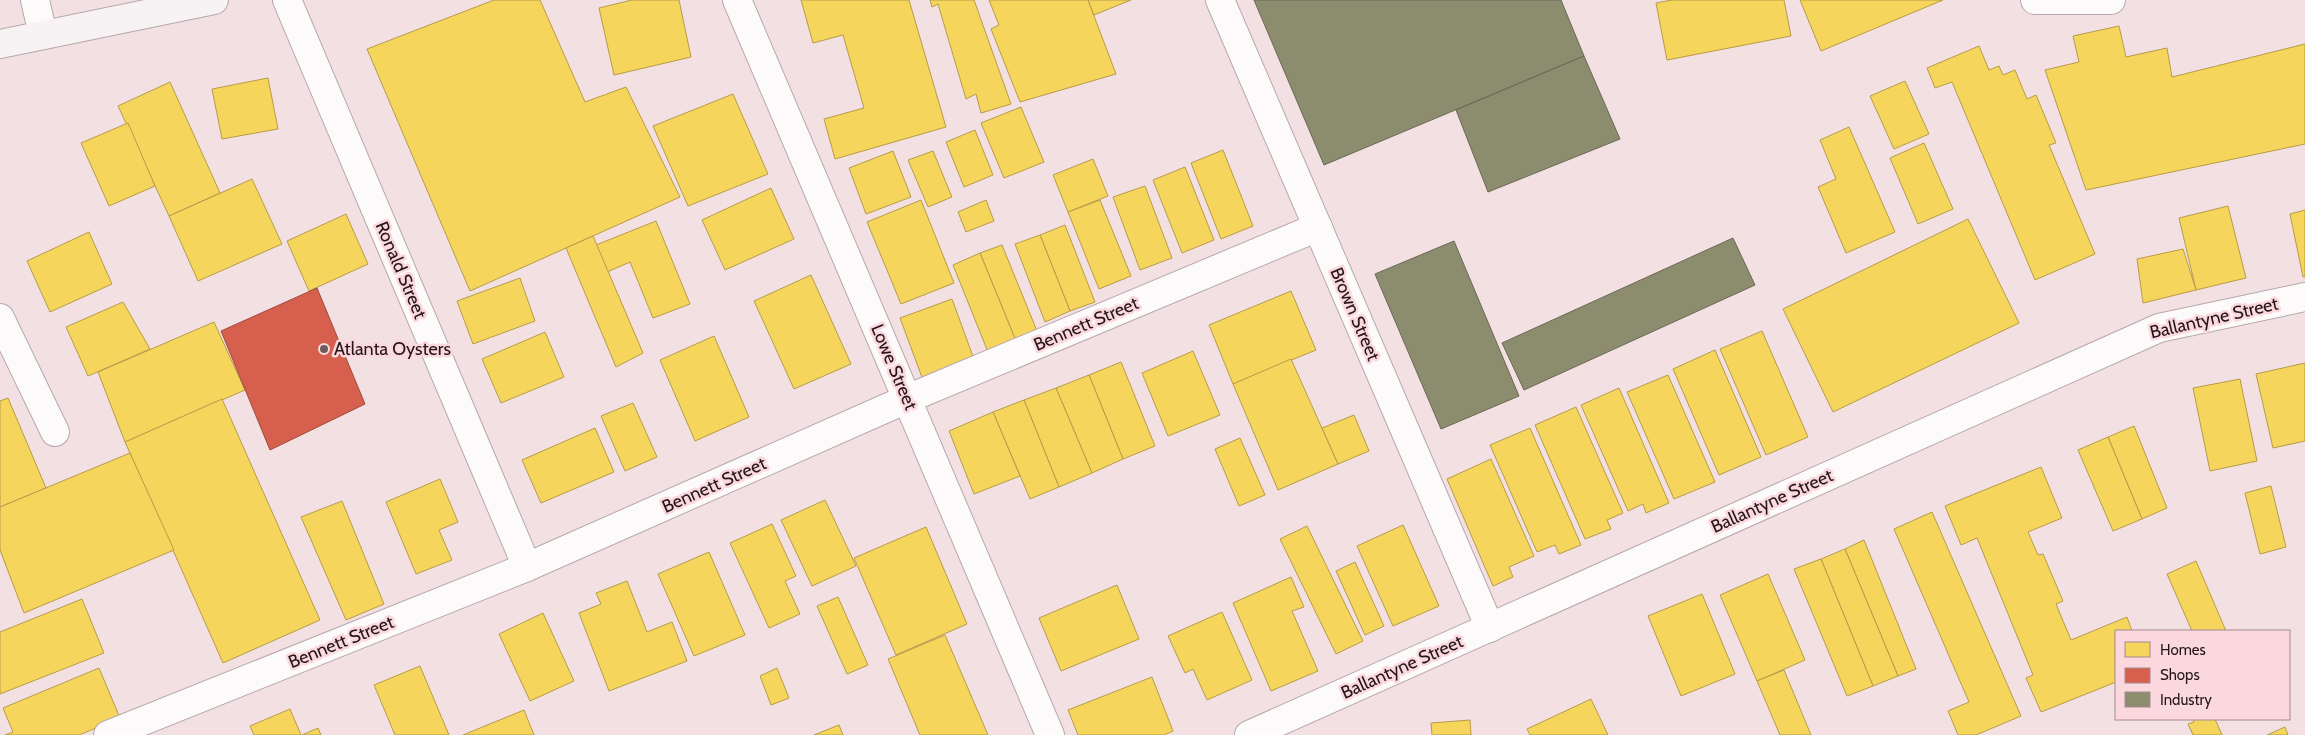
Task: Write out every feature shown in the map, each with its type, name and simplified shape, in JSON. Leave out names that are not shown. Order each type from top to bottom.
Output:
[{"type":"street","points":[[35,0],[42,35]]},
{"type":"street","points":[[0,44],[214,0]]},
{"type":"street","name":"Ronald Street","points":[[287,0],[527,567]]},
{"type":"street","name":"Lowe Street","points":[[737,0],[1050,735]]},
{"type":"street","name":"Brown Street","points":[[1220,0],[1490,628]]},
{"type":"street","points":[[2035,0],[2111,0]]},
{"type":"street","name":"Bennett Street","points":[[108,735],[527,567],[907,400],[1318,227]]},
{"type":"street","name":"Ballantyne Street","points":[[1248,735],[2159,328],[2305,297]]},
{"type":"street","points":[[0,318],[55,432]]},
{"type":"building: Homes","points":[[494,0],[540,0],[585,102],[626,87],[680,197],[470,291],[367,49]]},
{"type":"building: Homes","points":[[632,0],[679,0],[691,57],[614,75],[599,8]]},
{"type":"building: Homes","points":[[801,0],[909,0],[946,127],[835,159],[824,119],[864,108],[843,35],[813,43]]},
{"type":"building: Homes","points":[[930,0],[974,0],[1011,104],[981,113],[976,94],[966,99],[938,4],[932,7]]},
{"type":"building: Homes","points":[[989,0],[1088,0],[1116,74],[1020,102],[991,29],[999,25]]},
{"type":"building: Homes","points":[[1088,0],[1131,0],[1094,15]]},
{"type":"building: Homes","points":[[1672,0],[1784,0],[1791,36],[1667,60],[1656,3]]},
{"type":"building: Homes","points":[[1800,0],[1943,0],[1821,51]]},
{"type":"building: Homes","points":[[2119,26],[2126,57],[2167,48],[2172,77],[2305,44],[2305,144],[2086,190],[2045,70],[2079,62],[2073,36]]},
{"type":"building: Homes","points":[[1979,46],[1989,70],[1999,66],[2003,75],[2015,70],[2027,99],[2036,95],[2056,143],[2049,145],[2095,254],[2035,280],[1952,82],[1935,88],[1927,68]]},
{"type":"building: Homes","points":[[268,78],[278,129],[222,139],[212,89]]},
{"type":"building: Homes","points":[[1905,81],[1929,134],[1894,149],[1870,96]]},
{"type":"building: Homes","points":[[170,82],[220,193],[169,216],[118,106]]},
{"type":"building: Homes","points":[[733,94],[768,174],[688,206],[653,126]]},
{"type":"building: Homes","points":[[1021,107],[1044,162],[1004,178],[981,123]]},
{"type":"building: Homes","points":[[128,123],[155,186],[109,206],[81,143]]},
{"type":"building: Homes","points":[[1849,127],[1895,232],[1846,253],[1818,187],[1836,179],[1820,140]]},
{"type":"building: Homes","points":[[975,130],[993,175],[964,187],[946,142]]},
{"type":"building: Homes","points":[[1924,143],[1953,209],[1918,224],[1890,158]]},
{"type":"building: Homes","points":[[1223,150],[1253,226],[1221,239],[1191,163]]},
{"type":"building: Homes","points":[[893,151],[911,197],[866,214],[849,168]]},
{"type":"building: Homes","points":[[933,151],[952,197],[928,207],[908,160]]},
{"type":"building: Homes","points":[[1093,159],[1108,196],[1068,212],[1053,175]]},
{"type":"building: Homes","points":[[1185,167],[1214,240],[1182,253],[1153,180]]},
{"type":"building: Homes","points":[[252,179],[282,244],[198,281],[169,216]]},
{"type":"building: Homes","points":[[1145,186],[1172,258],[1140,270],[1113,197]]},
{"type":"building: Homes","points":[[771,188],[794,239],[725,270],[702,220]]},
{"type":"building: Homes","points":[[921,200],[954,283],[901,304],[867,222]]},
{"type":"building: Homes","points":[[986,200],[994,221],[966,232],[958,212]]},
{"type":"building: Homes","points":[[1100,200],[1131,276],[1099,289],[1068,212]]},
{"type":"building: Homes","points":[[2228,206],[2246,278],[2196,290],[2179,218]]},
{"type":"building: Homes","points":[[2305,210],[2305,277],[2303,277],[2290,214]]},
{"type":"building: Homes","points":[[346,214],[368,264],[309,291],[287,241]]},
{"type":"building: Homes","points":[[1968,219],[2019,323],[1833,412],[1783,309]]},
{"type":"building: Homes","points":[[656,221],[690,304],[653,318],[630,262],[607,272],[596,245]]},
{"type":"building: Homes","points":[[1065,225],[1095,302],[1070,311],[1040,235]]},
{"type":"building: Homes","points":[[89,232],[112,284],[50,312],[27,261]]},
{"type":"building: Homes","points":[[1040,235],[1070,311],[1045,322],[1015,244]]},
{"type":"building: Homes","points":[[593,236],[643,353],[616,367],[566,248]]},
{"type":"building: Homes","points":[[1002,245],[1037,331],[1016,341],[980,253]]},
{"type":"building: Homes","points":[[2183,249],[2196,290],[2143,303],[2137,259]]},
{"type":"building: Homes","points":[[980,253],[1016,341],[988,352],[953,265]]},
{"type":"building: Homes","points":[[811,275],[851,364],[794,389],[754,301]]},
{"type":"building: Homes","points":[[520,278],[535,321],[473,344],[457,301]]},
{"type":"building: Homes","points":[[1291,291],[1316,350],[1233,384],[1209,325]]},
{"type":"building: Homes","points":[[952,299],[975,362],[923,380],[900,318]]},
{"type":"building: Homes","points":[[123,302],[150,349],[88,376],[66,327]]},
{"type":"building: Homes","points":[[214,322],[245,390],[125,442],[98,372]]},
{"type":"building: Homes","points":[[1762,331],[1808,437],[1766,455],[1720,349]]},
{"type":"building: Homes","points":[[545,332],[564,377],[501,403],[482,359]]},
{"type":"building: Homes","points":[[714,336],[749,417],[695,441],[660,360]]},
{"type":"building: Homes","points":[[1715,350],[1761,457],[1719,475],[1673,369]]},
{"type":"building: Homes","points":[[1193,351],[1220,415],[1168,436],[1142,373]]},
{"type":"building: Homes","points":[[1291,359],[1338,464],[1278,490],[1233,384]]},
{"type":"building: Homes","points":[[1121,362],[1155,446],[1123,459],[1089,375]]},
{"type":"building: Homes","points":[[2305,363],[2305,441],[2273,448],[2256,374]]},
{"type":"building: Homes","points":[[1089,375],[1123,459],[1092,473],[1056,388]]},
{"type":"building: Homes","points":[[1668,375],[1715,482],[1674,499],[1627,392]]},
{"type":"building: Homes","points":[[2240,379],[2257,461],[2210,471],[2193,388]]},
{"type":"building: Homes","points":[[1056,388],[1092,473],[1059,487],[1024,400]]},
{"type":"building: Homes","points":[[1619,388],[1669,503],[1646,513],[1643,504],[1628,511],[1581,405]]},
{"type":"building: Homes","points":[[8,398],[46,488],[0,507],[0,401]]},
{"type":"building: Homes","points":[[222,399],[320,620],[223,663],[125,442]]},
{"type":"building: Homes","points":[[1024,400],[1059,487],[1030,499],[993,412]]},
{"type":"building: Homes","points":[[633,403],[657,457],[625,471],[601,416]]},
{"type":"building: Homes","points":[[1576,407],[1623,513],[1607,520],[1611,529],[1585,539],[1535,425]]},
{"type":"building: Homes","points":[[993,412],[1020,476],[974,494],[949,431]]},
{"type":"building: Homes","points":[[1354,415],[1369,451],[1338,464],[1322,428]]},
{"type":"building: Homes","points":[[2134,426],[2167,508],[2142,519],[2108,437]]},
{"type":"building: Homes","points":[[595,428],[614,472],[541,503],[522,460]]},
{"type":"building: Homes","points":[[1530,428],[1581,545],[1559,554],[1555,545],[1537,552],[1490,445]]},
{"type":"building: Homes","points":[[2108,437],[2142,519],[2113,531],[2078,450]]},
{"type":"building: Homes","points":[[1240,438],[1265,495],[1239,506],[1215,449]]},
{"type":"building: Homes","points":[[130,453],[174,550],[24,613],[0,550],[0,507]]},
{"type":"building: Homes","points":[[1491,459],[1534,556],[1509,567],[1513,577],[1493,586],[1447,479]]},
{"type":"building: Homes","points":[[2041,467],[2062,518],[2028,532],[2038,555],[2043,554],[2063,601],[2056,604],[2071,640],[2127,617],[2132,630],[2115,630],[2115,682],[2041,712],[2026,678],[2033,675],[1977,538],[1961,545],[1945,506]]},
{"type":"building: Homes","points":[[440,479],[458,522],[439,530],[452,560],[416,574],[386,502]]},
{"type":"building: Homes","points":[[2271,486],[2286,547],[2260,554],[2245,493]]},
{"type":"building: Homes","points":[[825,500],[856,566],[812,586],[781,520]]},
{"type":"building: Homes","points":[[342,501],[384,604],[346,620],[301,517]]},
{"type":"building: Homes","points":[[1932,512],[2021,716],[1976,735],[1958,735],[1948,711],[1969,702],[1894,529]]},
{"type":"building: Homes","points":[[772,524],[796,576],[785,581],[800,614],[769,628],[730,543]]},
{"type":"building: Homes","points":[[1403,525],[1439,606],[1393,626],[1357,546]]},
{"type":"building: Homes","points":[[1307,526],[1363,641],[1336,654],[1280,539]]},
{"type":"building: Homes","points":[[926,527],[967,624],[896,655],[854,558]]},
{"type":"building: Homes","points":[[1864,540],[1916,669],[1898,676],[1845,549]]},
{"type":"building: Homes","points":[[1845,549],[1898,676],[1873,686],[1821,559]]},
{"type":"building: Homes","points":[[709,552],[745,635],[694,656],[658,574]]},
{"type":"building: Homes","points":[[1821,559],[1873,686],[1847,696],[1794,569]]},
{"type":"building: Homes","points":[[2196,561],[2226,630],[2192,630],[2167,574]]},
{"type":"building: Homes","points":[[1355,562],[1384,626],[1365,635],[1336,571]]},
{"type":"building: Homes","points":[[1768,574],[1805,660],[1757,681],[1720,595]]},
{"type":"building: Homes","points":[[1291,577],[1304,607],[1292,611],[1318,671],[1271,691],[1233,603]]},
{"type":"building: Homes","points":[[627,581],[647,632],[672,622],[687,661],[609,691],[579,613],[601,604],[596,593]]},
{"type":"building: Homes","points":[[1117,585],[1139,639],[1061,671],[1039,618]]},
{"type":"building: Homes","points":[[1702,594],[1735,674],[1681,696],[1648,616]]},
{"type":"building: Homes","points":[[838,597],[868,665],[847,674],[817,606]]},
{"type":"building: Homes","points":[[82,599],[104,653],[0,694],[0,632]]},
{"type":"building: Homes","points":[[1222,612],[1252,680],[1207,700],[1193,669],[1185,673],[1168,636]]},
{"type":"building: Homes","points":[[543,613],[574,681],[530,701],[499,634]]},
{"type":"building: Homes","points":[[945,635],[988,735],[920,735],[888,659]]},
{"type":"building: Homes","points":[[420,666],[449,735],[395,735],[374,685]]},
{"type":"building: Homes","points":[[99,668],[120,718],[79,735],[5,735],[13,732],[3,708]]},
{"type":"building: Homes","points":[[777,668],[789,698],[771,705],[760,676]]},
{"type":"building: Homes","points":[[1784,670],[1811,735],[1780,735],[1757,681]]},
{"type":"building: Homes","points":[[1152,677],[1173,731],[1164,735],[1078,735],[1068,710]]},
{"type":"building: Homes","points":[[1591,699],[1608,735],[1530,735],[1527,729]]},
{"type":"building: Homes","points":[[290,709],[301,735],[254,735],[250,726]]},
{"type":"building: Homes","points":[[524,710],[534,735],[463,735]]},
{"type":"building: Homes","points":[[1470,720],[1471,735],[1432,735],[1431,723]]},
{"type":"building: Homes","points":[[2193,720],[2215,720],[2222,735],[2193,735],[2188,724],[2194,722]]},
{"type":"building: Homes","points":[[839,725],[843,735],[814,735]]},
{"type":"building: Homes","points":[[2285,727],[2288,735],[2267,735]]},
{"type":"building: Homes","points":[[318,728],[321,735],[302,735]]},
{"type":"building: Shops","points":[[317,288],[365,404],[270,450],[221,331]]},
{"type":"building: Industry","points":[[1254,0],[1561,0],[1584,56],[1324,165]]},
{"type":"building: Industry","points":[[1584,56],[1620,139],[1488,192],[1456,110]]},
{"type":"building: Industry","points":[[1733,238],[1755,285],[1524,390],[1502,343]]},
{"type":"building: Industry","points":[[1454,241],[1519,396],[1441,429],[1375,274]]},
{"type":"place","name":"Atlanta Oysters","points":[[324,349]]}]
